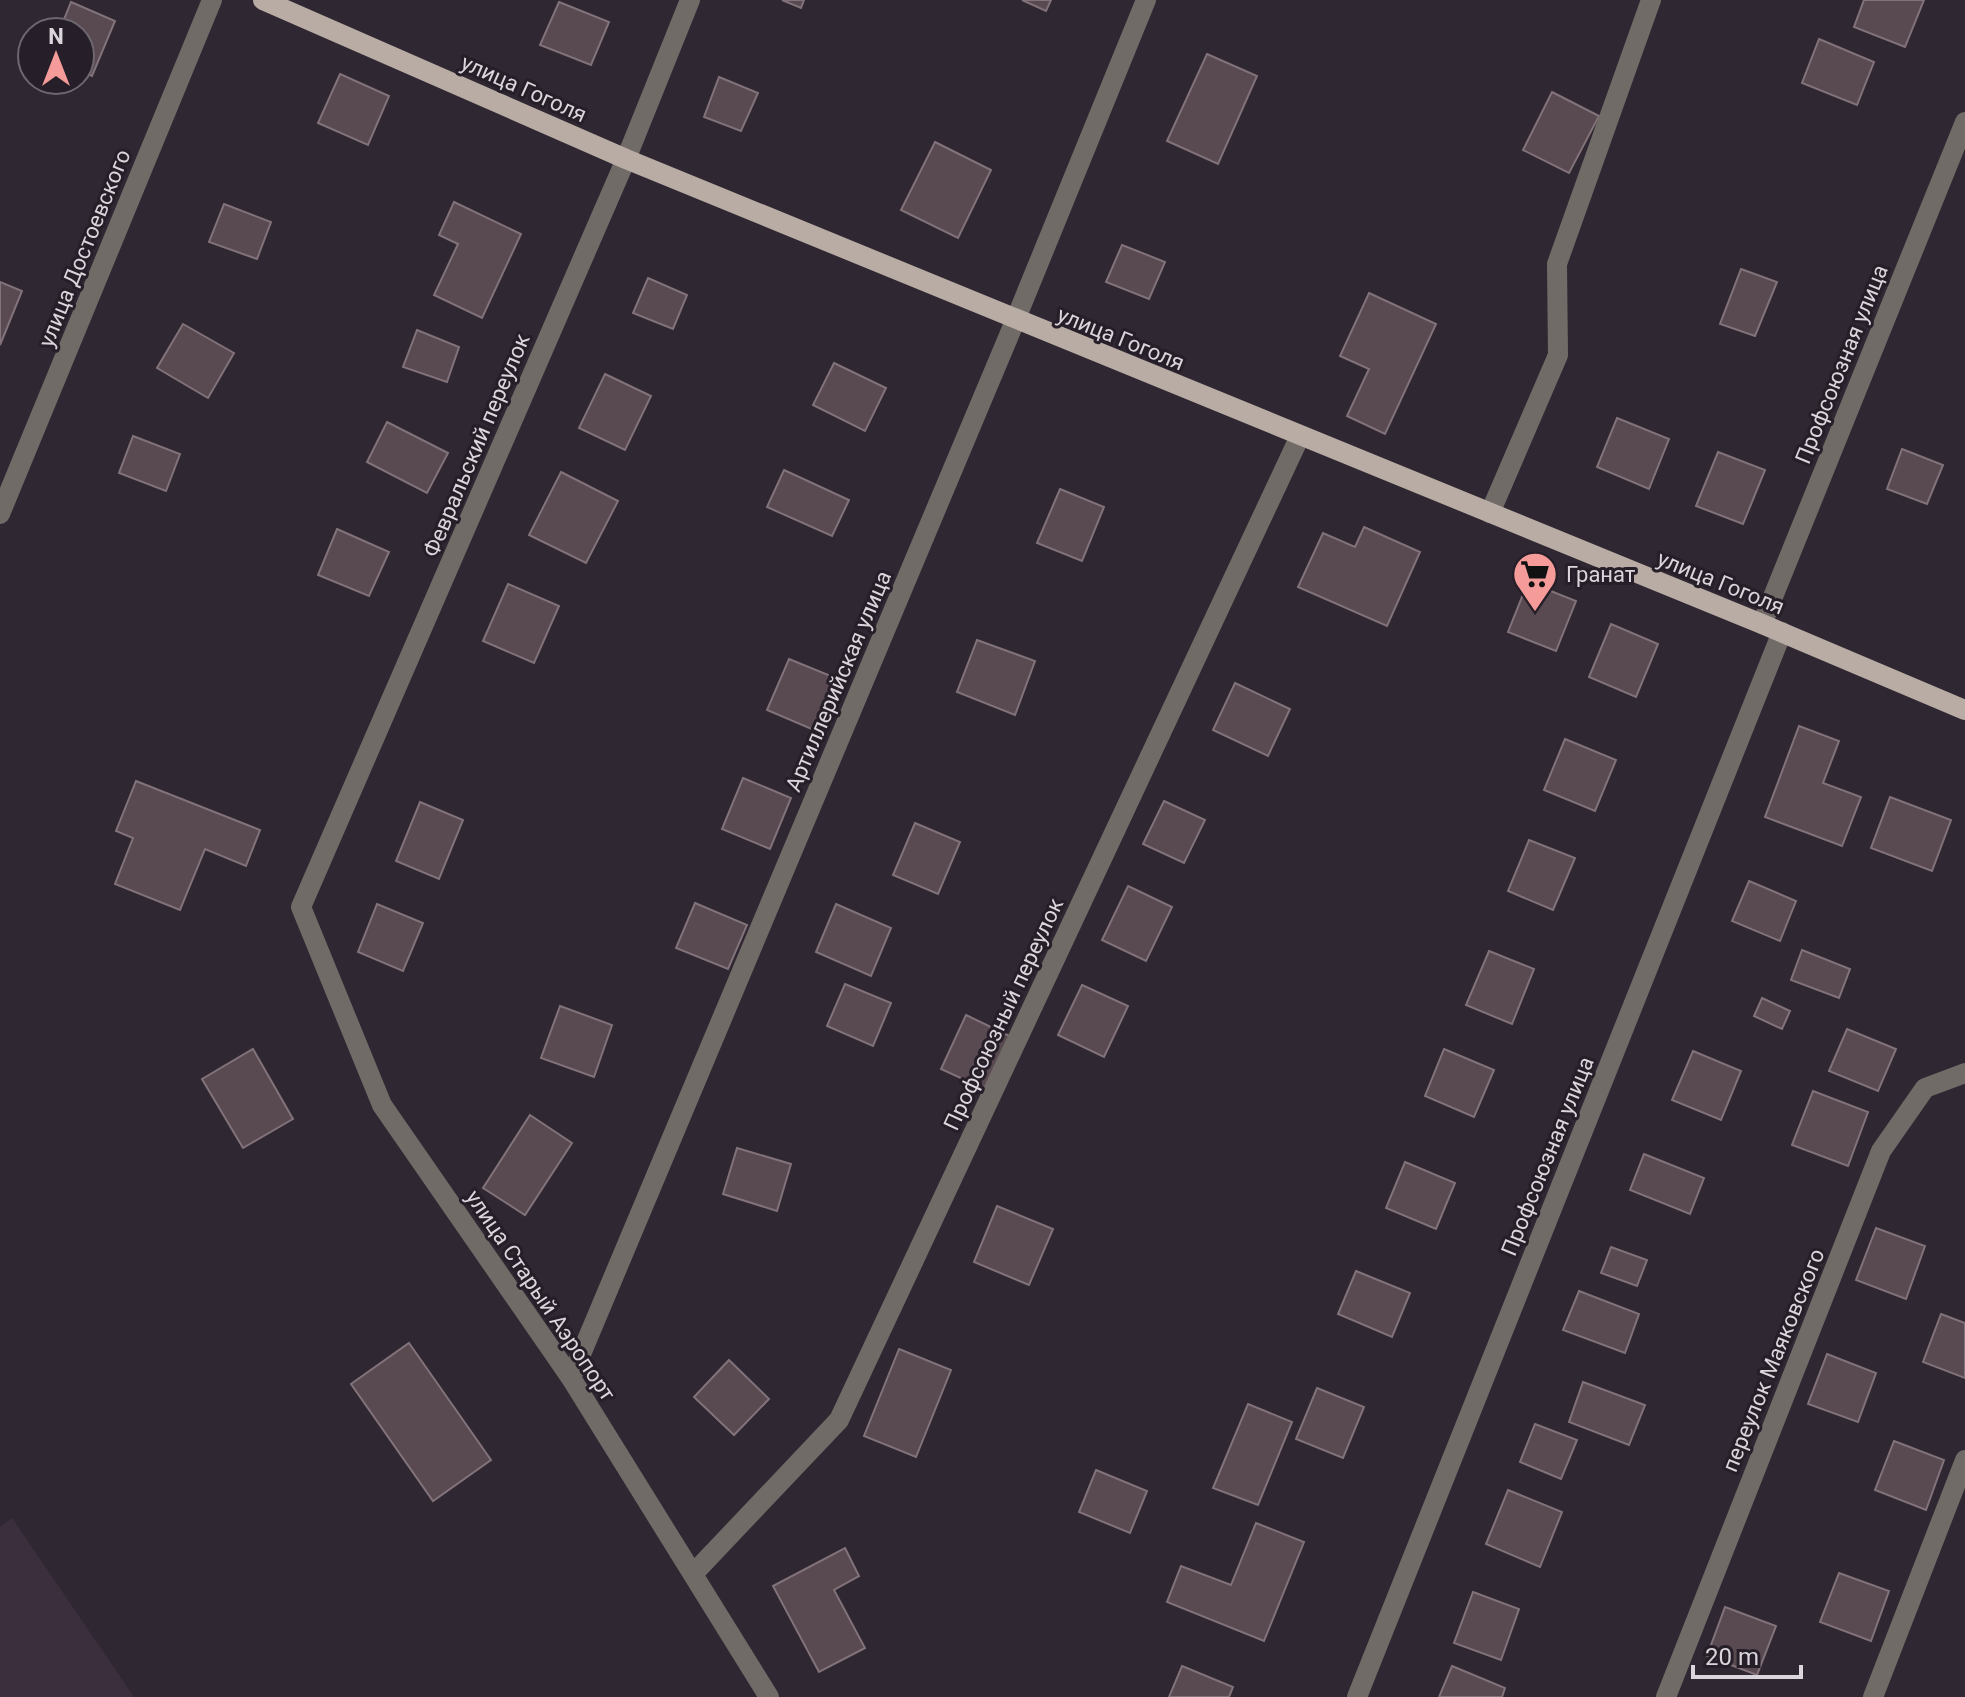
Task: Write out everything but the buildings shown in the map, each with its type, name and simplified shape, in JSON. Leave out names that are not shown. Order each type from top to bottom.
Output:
[{"type":"main road","name":"улица Гоголя","points":[[263,0],[626,159],[1015,321],[1782,632],[1965,710]]},
{"type":"street","name":"улица Достоевского","points":[[0,514],[212,0]]},
{"type":"street","name":"Февральский переулок","points":[[301,907],[626,159],[690,0]]},
{"type":"street","name":"Артиллерийская улица","points":[[571,1378],[1015,321],[1146,0]]},
{"type":"street","points":[[1490,513],[1558,355],[1557,264],[1651,0]]},
{"type":"street","name":"Профсоюзная улица","points":[[1762,624],[1965,122]]},
{"type":"street","name":"Профсоюзный переулок","points":[[693,1574],[839,1420],[1300,436]]},
{"type":"street","name":"Профсоюзная улица","points":[[1357,1697],[1782,632]]},
{"type":"street","name":"улица Старый Аэропорт","points":[[301,907],[382,1105],[571,1378],[769,1697]]},
{"type":"street","name":"переулок Маяковского","points":[[1666,1697],[1881,1151],[1925,1088],[1965,1073]]},
{"type":"street","points":[[1873,1697],[1965,1460]]},
{"type":"shaded area","points":[[12,1518],[134,1697],[0,1697],[0,1527]]},
{"type":"place","name":"Гранат","points":[[1535,613]]}]
